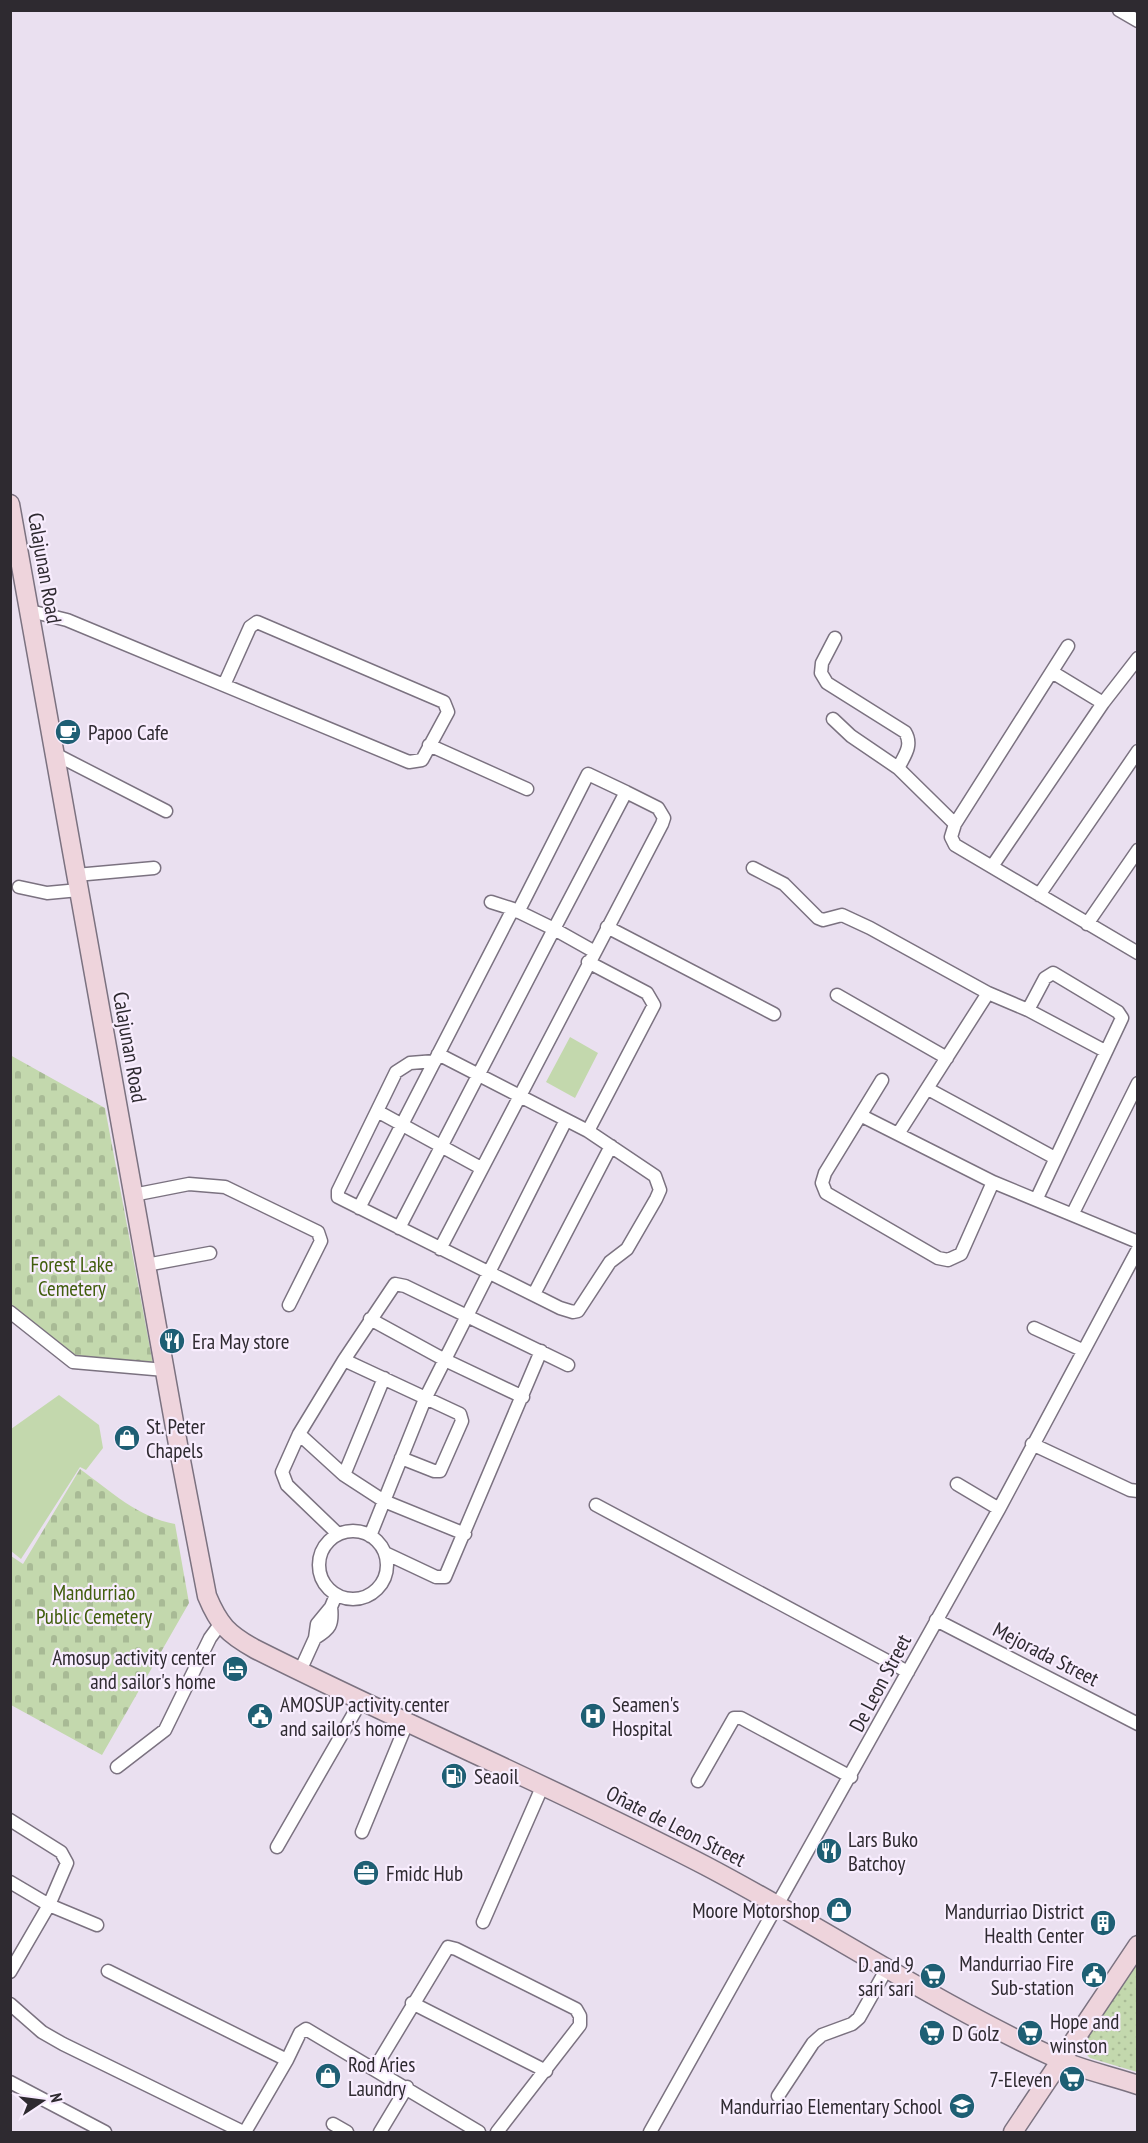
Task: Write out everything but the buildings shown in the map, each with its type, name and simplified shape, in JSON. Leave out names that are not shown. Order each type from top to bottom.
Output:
[{"type":"main road","name":"Calajunan Road","points":[[10,504],[207,1596]]},
{"type":"main road","name":"Oñate de Leon Street","points":[[207,1596],[230,1635],[361,1701],[543,1785],[778,1904],[886,1970],[1061,2060],[1137,2085]]},
{"type":"main road","points":[[1014,2133],[1137,1945]]},
{"type":"street","points":[[1119,10],[1137,21]]},
{"type":"street","points":[[30,611],[67,620],[409,762],[422,760],[448,712],[444,702],[257,622],[250,627],[224,685]]},
{"type":"street","points":[[836,638],[822,663],[820,673],[827,683],[905,732],[909,746],[898,768]]},
{"type":"street","points":[[1068,646],[955,824],[951,837],[956,845],[1137,952]]},
{"type":"street","points":[[993,865],[1103,703],[1137,658]]},
{"type":"street","points":[[1052,672],[1103,703]]},
{"type":"street","points":[[833,719],[851,736],[898,768],[955,824]]},
{"type":"street","points":[[429,745],[526,789]]},
{"type":"street","points":[[1040,895],[1137,751]]},
{"type":"street","points":[[55,754],[166,811]]},
{"type":"street","points":[[359,1208],[436,1058],[588,774],[626,792],[658,808],[664,818],[440,1248]]},
{"type":"street","points":[[399,1228],[626,792]]},
{"type":"street","points":[[1087,924],[1137,850]]},
{"type":"street","points":[[19,887],[37,892],[154,868]]},
{"type":"street","points":[[753,868],[784,884],[818,918],[846,917],[988,993],[1105,1051]]},
{"type":"street","points":[[491,902],[554,929],[647,993],[654,1005],[588,1131]]},
{"type":"street","points":[[607,927],[774,1014]]},
{"type":"street","points":[[1028,1011],[1046,978],[1053,973],[1121,1016],[1121,1023],[1105,1051],[1037,1198]]},
{"type":"street","points":[[898,1134],[988,993]]},
{"type":"street","points":[[837,995],[947,1058]]},
{"type":"street","points":[[436,1058],[478,1074],[588,1131],[655,1176],[660,1190],[656,1199],[627,1249],[610,1262],[578,1311],[567,1311],[338,1197],[338,1191],[400,1067],[436,1058]]},
{"type":"street","points":[[882,1080],[825,1173],[822,1184],[826,1193],[938,1258],[948,1260],[961,1254],[993,1182]]},
{"type":"street","points":[[1073,1213],[1137,1083]]},
{"type":"street","points":[[927,1089],[1056,1158]]},
{"type":"street","points":[[377,1111],[481,1168]]},
{"type":"street","points":[[862,1116],[993,1182],[1037,1198],[1137,1242]]},
{"type":"street","points":[[370,1536],[425,1399],[487,1272],[566,1120]]},
{"type":"street","points":[[534,1294],[611,1146]]},
{"type":"street","points":[[133,1195],[189,1184],[225,1187],[318,1232],[321,1241],[289,1305]]},
{"type":"street","name":"De Leon Street","points":[[650,2133],[999,1509],[1137,1249]]},
{"type":"street","points":[[146,1264],[210,1253]]},
{"type":"street","points":[[338,1534],[282,1479],[285,1463],[298,1434],[390,1289],[399,1284],[568,1365]]},
{"type":"street","points":[[10,1312],[73,1362],[165,1370]]},
{"type":"street","points":[[370,1319],[445,1360],[523,1396]]},
{"type":"street","points":[[1034,1328],[1083,1350]]},
{"type":"street","points":[[300,1671],[315,1638],[329,1630],[332,1622],[334,1601],[319,1569],[323,1549],[338,1534],[348,1531],[370,1536],[385,1553],[441,1578],[446,1574],[465,1534],[541,1351]]},
{"type":"street","points":[[344,1359],[460,1414],[462,1421],[440,1471],[434,1471],[401,1458]]},
{"type":"street","points":[[344,1475],[384,1378]]},
{"type":"street","points":[[298,1434],[344,1475],[384,1501],[465,1534]]},
{"type":"street","points":[[1032,1444],[1130,1491],[1137,1491]]},
{"type":"street","points":[[957,1484],[999,1509]]},
{"type":"street","points":[[596,1505],[908,1672]]},
{"type":"street","points":[[334,1601],[370,1596],[379,1588],[385,1577],[387,1565],[385,1553]]},
{"type":"street","name":"Mejorada Street","points":[[936,1620],[1137,1724]]},
{"type":"street","points":[[117,1767],[165,1730],[210,1638],[221,1623]]},
{"type":"street","points":[[277,1847],[361,1701]]},
{"type":"street","points":[[698,1781],[734,1718],[741,1718],[851,1777]]},
{"type":"street","points":[[362,1832],[407,1722]]},
{"type":"street","points":[[483,1922],[543,1785]]},
{"type":"street","points":[[10,1820],[61,1852],[67,1863],[49,1905],[10,1972]]},
{"type":"street","points":[[10,1882],[49,1905],[97,1926]]},
{"type":"street","points":[[375,2068],[412,2003],[448,1947],[456,1948],[576,2009],[580,2016],[580,2025],[497,2133]]},
{"type":"street","points":[[778,2096],[813,2043],[822,2035],[852,2024],[859,2018],[886,1970]]},
{"type":"street","points":[[108,1971],[287,2060]]},
{"type":"street","points":[[412,2003],[546,2072]]},
{"type":"street","points":[[10,2004],[42,2032],[63,2044],[244,2133],[287,2060],[300,2033],[306,2029],[407,2087],[479,2133]]},
{"type":"street","points":[[10,2082],[105,2133]]},
{"type":"street","points":[[380,2133],[407,2087]]},
{"type":"street","points":[[333,2124],[347,2133]]},
{"type":"green space","points":[[570,1037],[598,1053],[575,1098],[546,1082]]},
{"type":"green space","name":"Forest Lake Cemetery","points":[[10,1055],[105,1108],[153,1364],[72,1356],[11,1307]]},
{"type":"green space","points":[[59,1395],[99,1425],[103,1448],[86,1470],[80,1467],[21,1559],[11,1551],[11,1429]]},
{"type":"green space","name":"Mandurriao Public Cemetery","points":[[80,1469],[113,1494],[149,1516],[175,1524],[189,1603],[102,1755],[11,1705],[11,1556],[23,1564]]},
{"type":"green space","points":[[1137,1962],[1137,2072],[1090,2058],[1085,2053],[1084,2041]]},
{"type":"place","name":"Papoo Cafe","points":[[68,732]]},
{"type":"place","name":"Era May store","points":[[172,1341]]},
{"type":"place","name":"St. Peter Chapels","points":[[127,1438]]},
{"type":"place","name":"Amosup activity center and sailor's home","points":[[235,1669]]},
{"type":"place","name":"AMOSUP activity center and sailor's home","points":[[260,1716]]},
{"type":"place","name":"Seamen's Hospital","points":[[593,1716]]},
{"type":"place","name":"Seaoil","points":[[454,1776]]},
{"type":"place","name":"Lars Buko Batchoy","points":[[829,1851]]},
{"type":"place","name":"Fmidc Hub","points":[[366,1873]]},
{"type":"place","name":"Moore Motorshop","points":[[839,1910]]},
{"type":"place","name":"Mandurriao District Health Center","points":[[1103,1923]]},
{"type":"place","name":"Mandurriao Fire Sub-station","points":[[1094,1975]]},
{"type":"place","name":"D and 9 sari sari","points":[[933,1976]]},
{"type":"place","name":"D Golz","points":[[932,2033]]},
{"type":"place","name":"Hope and winston","points":[[1030,2033]]},
{"type":"place","name":"Rod Aries Laundry","points":[[328,2076]]},
{"type":"place","name":"7-Eleven","points":[[1072,2079]]},
{"type":"place","name":"Mandurriao Elementary School","points":[[962,2106]]}]
